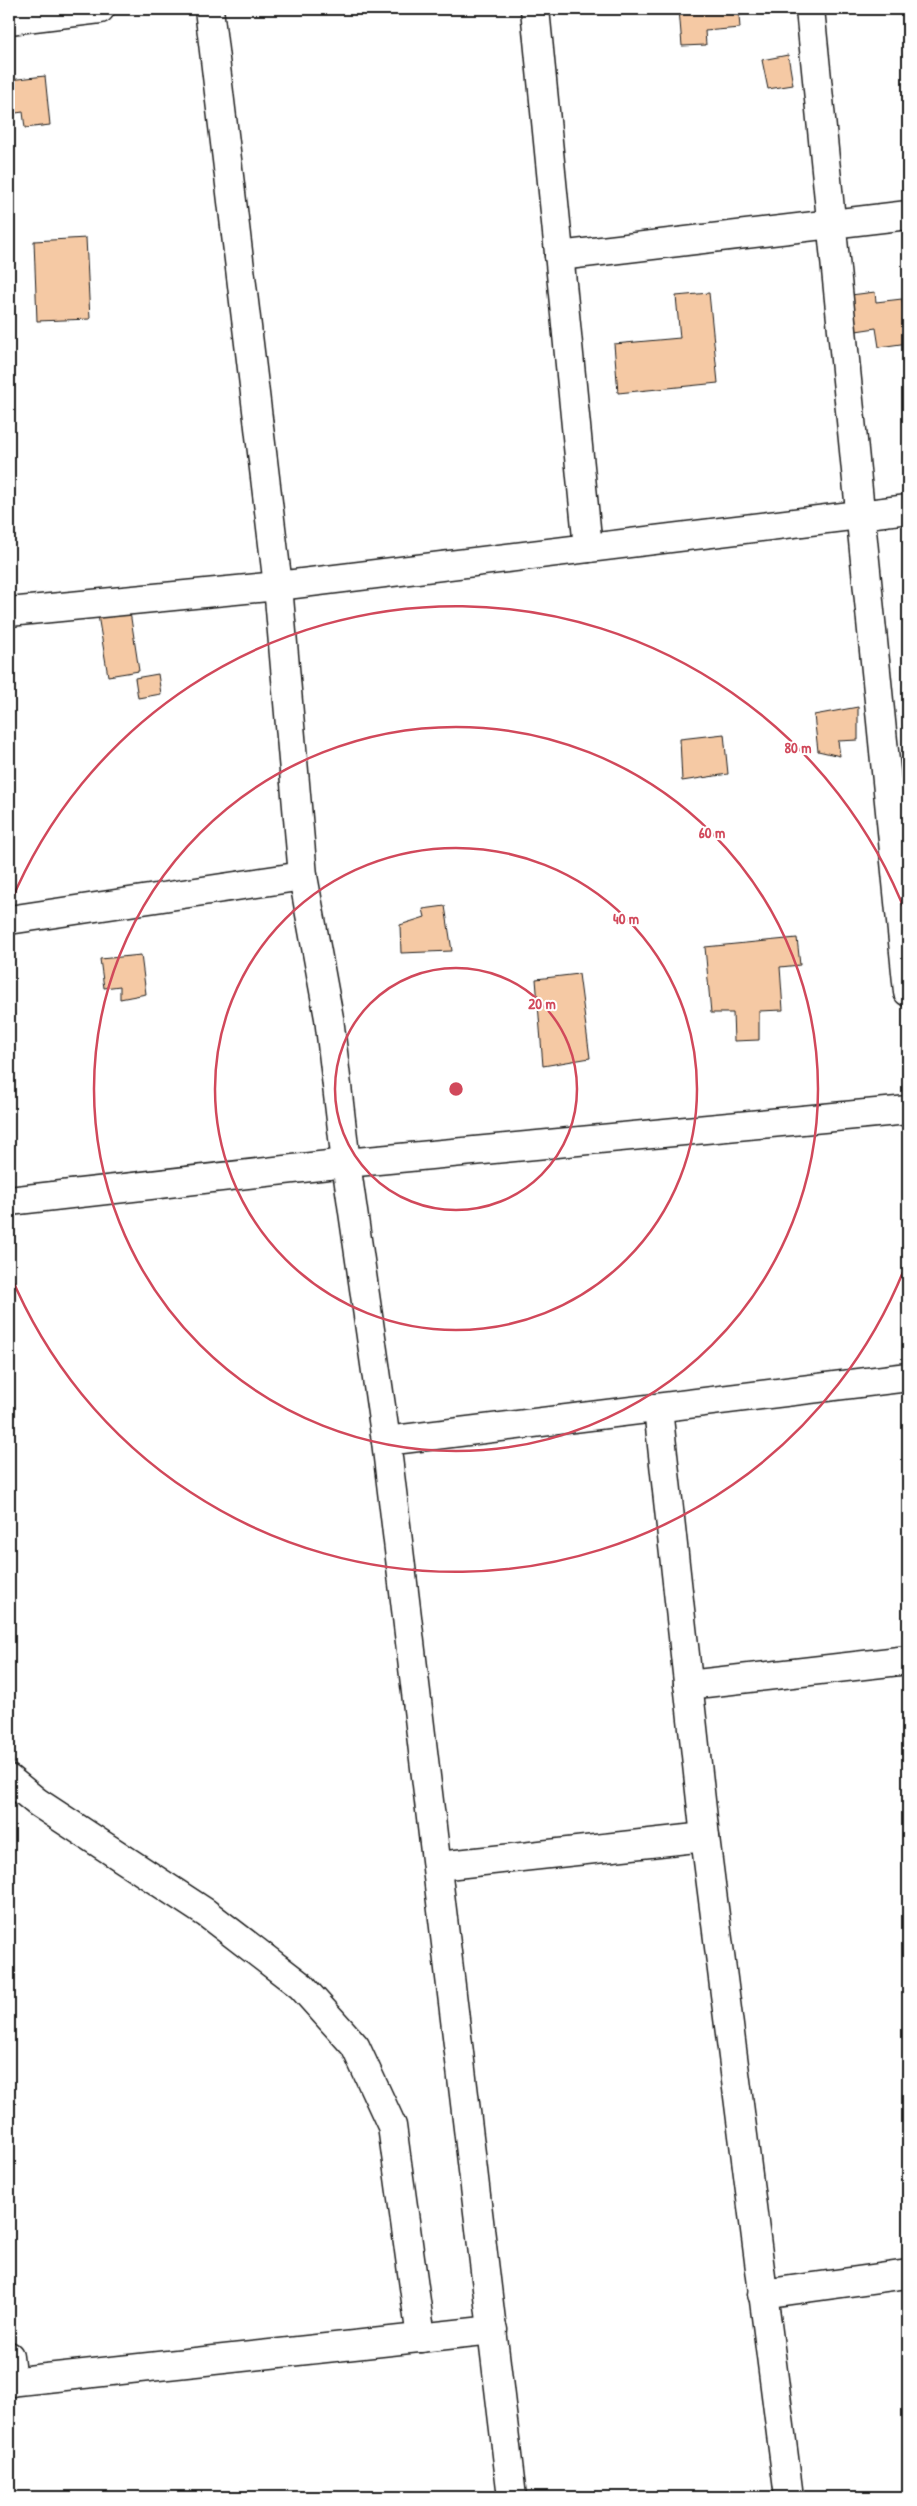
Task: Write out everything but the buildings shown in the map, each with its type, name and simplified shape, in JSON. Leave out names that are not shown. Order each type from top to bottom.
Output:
[{"type":"street","points":[[9,20],[100,9]]},
{"type":"street","points":[[209,9],[278,586],[304,876],[329,1018],[346,1163],[386,1441],[512,2497]]},
{"type":"street","points":[[535,9],[588,548]]},
{"type":"street","points":[[810,9],[908,992]]},
{"type":"street","points":[[559,256],[908,215]]},
{"type":"street","points":[[9,612],[278,586],[908,509]]},
{"type":"street","points":[[9,920],[304,876]]},
{"type":"street","points":[[9,1201],[346,1163],[908,1110]]},
{"type":"street","points":[[386,1441],[908,1377]]},
{"type":"street","points":[[658,1409],[705,1837],[789,2497]]},
{"type":"street","points":[[688,1685],[908,1660]]},
{"type":"street","points":[[9,1779],[37,1802],[206,1913],[294,1980],[355,2046],[392,2126],[421,2338]]},
{"type":"street","points":[[438,1866],[705,1837]]},
{"type":"street","points":[[762,2294],[908,2274]]},
{"type":"street","points":[[10,2373],[421,2338],[493,2330]]}]
